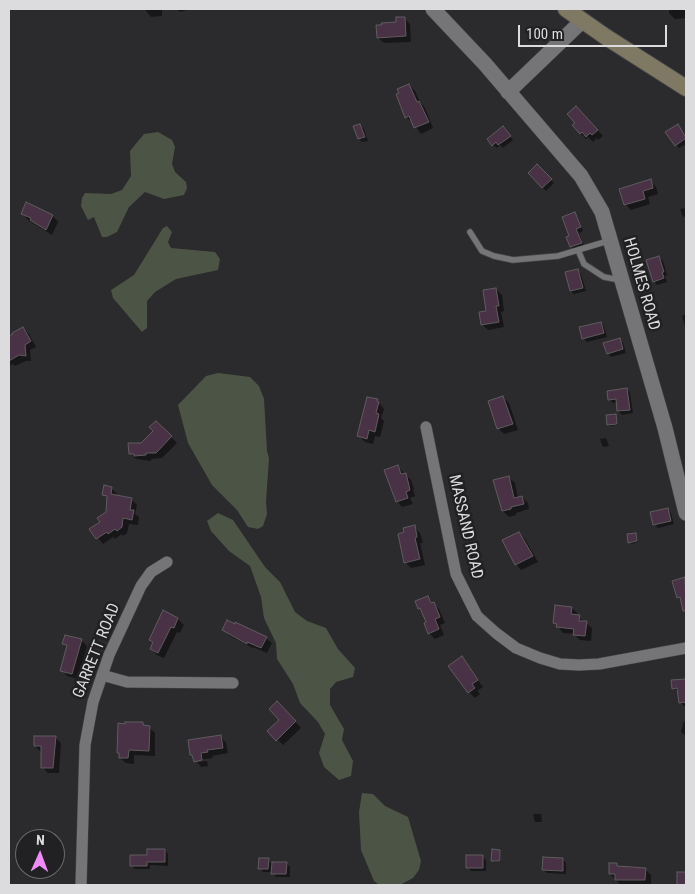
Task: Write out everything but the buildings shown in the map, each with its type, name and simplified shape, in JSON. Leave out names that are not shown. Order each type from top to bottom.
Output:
[{"type":"main road","points":[[566,9],[686,88]]},
{"type":"street","name":"HOLMES ROAD","points":[[433,9],[485,64],[580,176],[602,212],[664,428],[686,513]]},
{"type":"street","points":[[508,92],[582,21]]},
{"type":"street","name":"MASSAND ROAD","points":[[426,427],[456,574],[477,616],[496,633],[516,648],[540,658],[560,664],[579,666],[686,648]]},
{"type":"street","name":"GARRETT ROAD","points":[[81,885],[85,744],[93,702],[109,655],[145,579],[151,572],[167,562]]},
{"type":"street","points":[[102,675],[121,681],[233,683]]},
{"type":"lane","points":[[470,232],[482,251],[513,260],[558,256],[610,241]]},
{"type":"lane","points":[[578,250],[584,264],[604,276],[622,280]]},
{"type":"green space","points":[[158,132],[172,140],[175,147],[172,164],[175,172],[186,182],[187,188],[184,195],[164,199],[145,192],[129,207],[117,232],[107,237],[102,237],[94,217],[88,220],[81,206],[82,198],[85,193],[111,194],[122,190],[131,176],[130,151],[144,134]]},
{"type":"green space","points":[[167,226],[172,232],[168,242],[171,248],[215,252],[220,259],[218,270],[176,279],[155,292],[147,301],[147,328],[142,332],[113,298],[111,290],[134,275],[163,228]]},
{"type":"green space","points":[[218,373],[250,377],[259,386],[264,399],[269,458],[267,514],[263,526],[258,529],[248,527],[237,510],[212,485],[188,443],[178,405],[206,376]]},
{"type":"green space","points":[[218,513],[233,520],[265,567],[280,582],[295,612],[307,621],[326,628],[338,649],[355,668],[353,677],[336,682],[330,689],[330,705],[344,729],[342,740],[353,761],[351,776],[339,780],[324,767],[319,753],[325,734],[318,722],[300,703],[293,684],[277,659],[276,643],[264,618],[261,597],[250,566],[229,551],[211,531],[207,521]]},
{"type":"green space","points":[[362,793],[373,794],[385,806],[408,817],[421,861],[419,870],[413,878],[400,885],[379,885],[374,881],[361,850],[359,812]]}]
